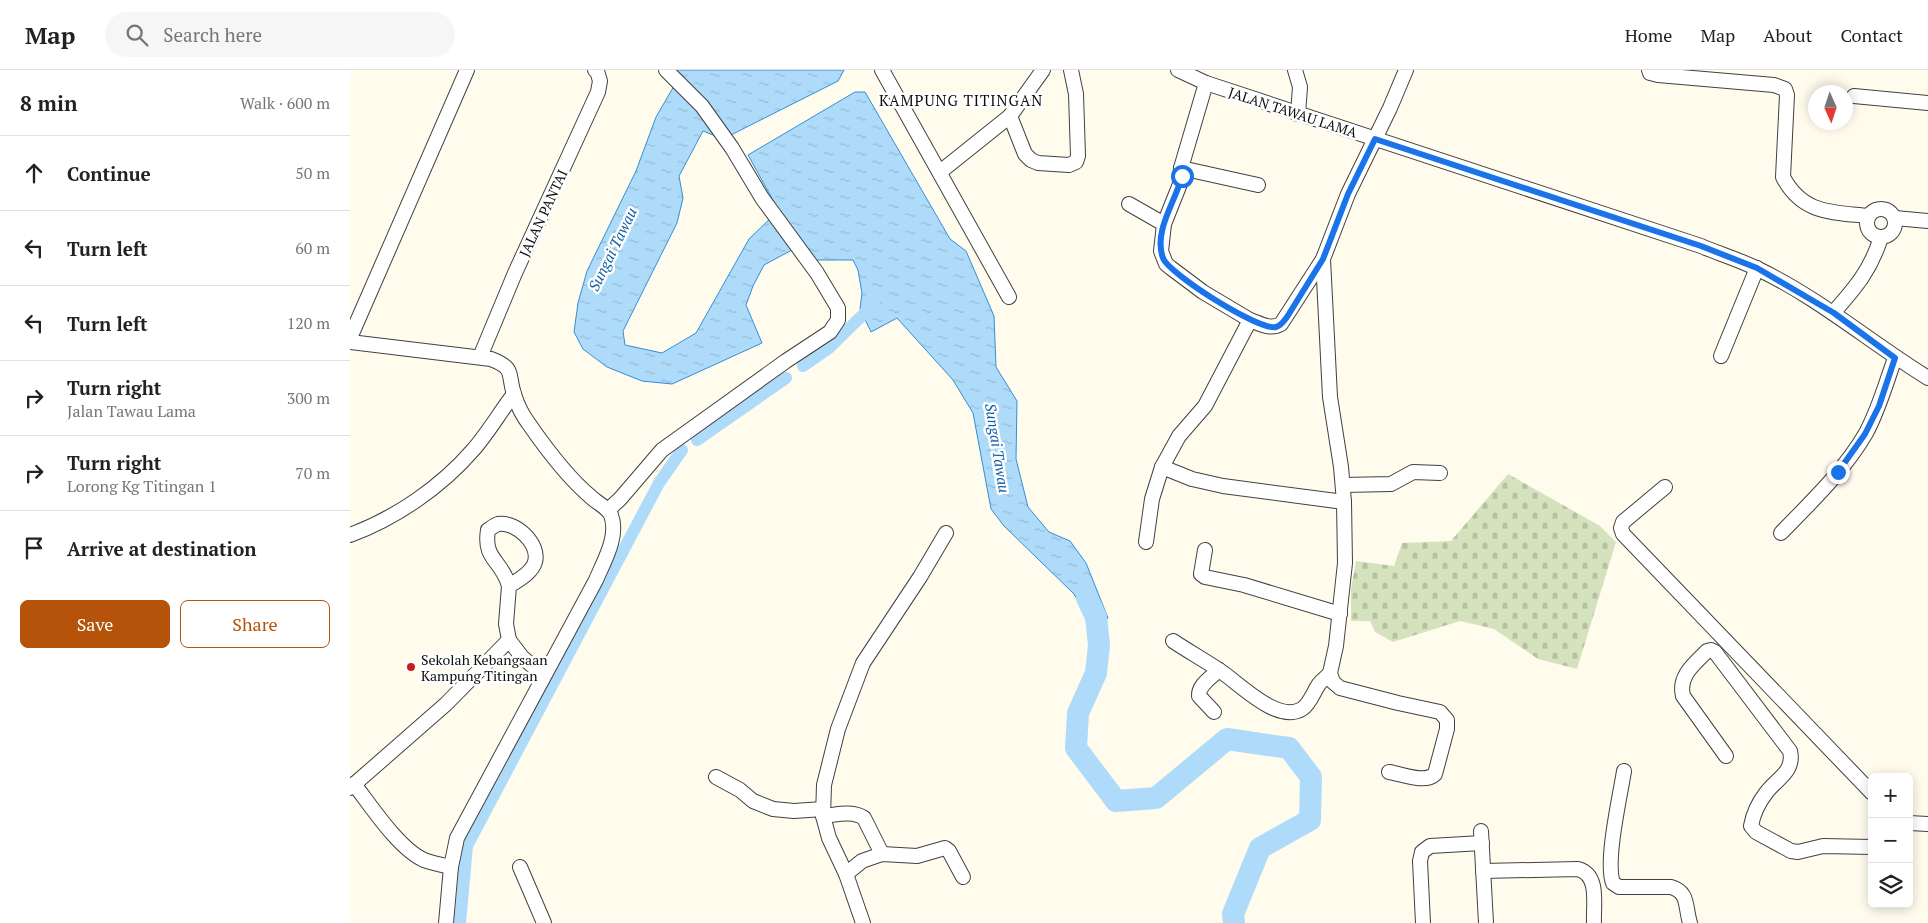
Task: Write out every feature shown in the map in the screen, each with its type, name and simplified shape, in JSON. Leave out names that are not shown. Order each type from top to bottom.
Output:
[{"type":"street","points":[[446,923],[451,867],[457,838],[543,675],[596,580],[611,546],[611,516],[608,510],[569,477],[528,423],[514,394],[510,371],[503,363],[491,358],[350,340],[467,70]]},
{"type":"street","name":"JALAN PANTAI","points":[[480,357],[515,274],[598,92],[600,81],[595,70]]},
{"type":"street","points":[[608,510],[620,499],[662,450],[786,361],[830,332],[838,320],[838,308],[817,273],[762,198],[732,148],[702,106],[666,70]]},
{"type":"street","points":[[882,70],[1009,297]]},
{"type":"street","points":[[940,172],[1010,116],[1043,70]]},
{"type":"street","points":[[1010,116],[1025,154],[1031,160],[1038,163],[1069,164],[1076,162],[1078,156],[1076,94],[1071,70]]},
{"type":"street","name":"JALAN TAWAU LAMA","points":[[1178,70],[1206,84],[1701,246],[1757,268],[1834,313],[1895,358],[1928,378]]},
{"type":"street","points":[[1295,70],[1300,88],[1298,114]]},
{"type":"street","points":[[1206,84],[1181,168],[1180,184],[1164,224],[1161,251],[1166,264],[1204,292],[1250,320],[1266,327],[1275,327],[1281,324],[1323,259],[1348,194],[1400,87],[1406,70]]},
{"type":"street","points":[[1648,70],[1650,73],[1658,75],[1780,86],[1785,89],[1787,95],[1783,177],[1789,190],[1802,202],[1815,209],[1868,216]]},
{"type":"street","points":[[1854,96],[1928,103]]},
{"type":"street","points":[[1181,168],[1258,185]]},
{"type":"street","points":[[1129,204],[1164,224]]},
{"type":"street","points":[[1895,218],[1893,231],[1881,237],[1872,234],[1867,226],[1868,216],[1875,210],[1880,209],[1889,211],[1895,218],[1928,221]]},
{"type":"street","points":[[1834,313],[1866,275],[1876,254],[1881,237]]},
{"type":"street","points":[[1323,259],[1330,397],[1344,502],[1345,563],[1340,614],[1330,673],[1333,682],[1340,688],[1440,712],[1447,720],[1447,729],[1435,774],[1431,778],[1389,772]]},
{"type":"street","points":[[1721,356],[1757,268]]},
{"type":"street","points":[[1146,542],[1152,499],[1162,467],[1179,436],[1205,406],[1250,320]]},
{"type":"street","points":[[1781,533],[1838,472],[1865,434],[1879,406],[1895,358]]},
{"type":"street","points":[[350,535],[362,531],[407,506],[444,479],[474,450],[514,394]]},
{"type":"street","points":[[1162,467],[1192,479],[1222,486],[1344,502]]},
{"type":"street","points":[[1343,485],[1391,484],[1413,472],[1440,473]]},
{"type":"street","points":[[1665,487],[1623,522],[1621,528],[1623,534],[1868,789]]},
{"type":"street","points":[[864,923],[846,874],[829,838],[823,812],[824,785],[829,761],[843,714],[863,663],[920,577],[946,532]]},
{"type":"street","points":[[1205,550],[1201,574],[1205,577],[1244,585],[1340,614]]},
{"type":"street","points":[[509,586],[506,624],[509,640],[522,657],[543,675]]},
{"type":"street","points":[[451,867],[423,860],[409,850],[352,786],[446,704],[509,640]]},
{"type":"street","points":[[1173,641],[1219,670],[1266,705],[1296,712],[1304,708],[1320,682],[1330,673]]},
{"type":"street","points":[[1726,756],[1683,696],[1681,688],[1687,671],[1707,651],[1711,650],[1715,652],[1790,751],[1792,759],[1789,768],[1766,793],[1752,819],[1751,826],[1756,832],[1791,851],[1798,852],[1823,846],[1868,847]]},
{"type":"street","points":[[1214,712],[1199,696],[1199,692],[1200,688],[1219,670]]},
{"type":"street","points":[[1624,771],[1612,849],[1610,877],[1613,883],[1619,887],[1671,886],[1679,889],[1684,895],[1690,923]]},
{"type":"street","points":[[716,777],[740,790],[753,800],[773,809],[852,813],[859,815],[864,818],[882,854]]},
{"type":"street","points":[[1423,923],[1420,861],[1422,852],[1430,846],[1482,837],[1486,923]]},
{"type":"street","points":[[846,874],[862,862],[882,854],[916,856],[945,848],[949,851],[962,877]]},
{"type":"street","points":[[520,867],[544,923]]},
{"type":"street","points":[[1483,871],[1583,870],[1588,874],[1593,884],[1594,923]]},
{"type":"green space","points":[[1508,474],[1600,526],[1616,542],[1577,669],[1538,659],[1494,629],[1460,621],[1393,642],[1375,632],[1370,621],[1351,621],[1351,589],[1356,561],[1394,566],[1402,543],[1451,541]]},
{"type":"water","points":[[677,70],[844,70],[838,81],[723,139],[703,131],[679,176],[683,198],[677,223],[623,331],[625,345],[662,353],[696,333],[749,239],[777,212],[774,202],[748,155],[855,92],[865,92],[950,239],[966,251],[994,316],[996,367],[1017,401],[1016,459],[1028,507],[1049,532],[1070,541],[1086,563],[1108,618],[1089,632],[1084,612],[1074,594],[1004,526],[991,509],[973,413],[953,380],[897,318],[871,332],[860,309],[862,293],[858,270],[853,260],[798,260],[792,250],[764,265],[746,305],[762,343],[672,384],[642,381],[607,367],[583,349],[574,332],[578,303],[587,271],[636,171],[656,117],[678,79]]},
{"type":"waterway","points":[[803,366],[829,348],[874,304]]},
{"type":"waterway","points":[[697,440],[786,378]]},
{"type":"waterway","points":[[460,923],[467,846],[659,483],[682,450]]},
{"type":"waterway","name":"Sungai Tawau","points":[[1087,598],[1096,617],[1099,645],[1096,673],[1078,713],[1076,748],[1116,801],[1156,798],[1227,739],[1289,748],[1311,777],[1310,820],[1260,848],[1233,914],[1234,923]]},
{"type":"place","name":"Sekolah Kebangsaan Kampung Titingan","points":[[411,667]]},
{"type":"district","name":"KAMPUNG TITINGAN","points":[[961,100]]},
{"type":"route","points":[[1182,176],[1164,224],[1161,251],[1166,264],[1204,292],[1250,320],[1266,327],[1275,327],[1281,324],[1287,317],[1323,259],[1348,194],[1375,139],[1701,246],[1757,268],[1834,313],[1895,358],[1879,406],[1865,434],[1838,472]]}]
